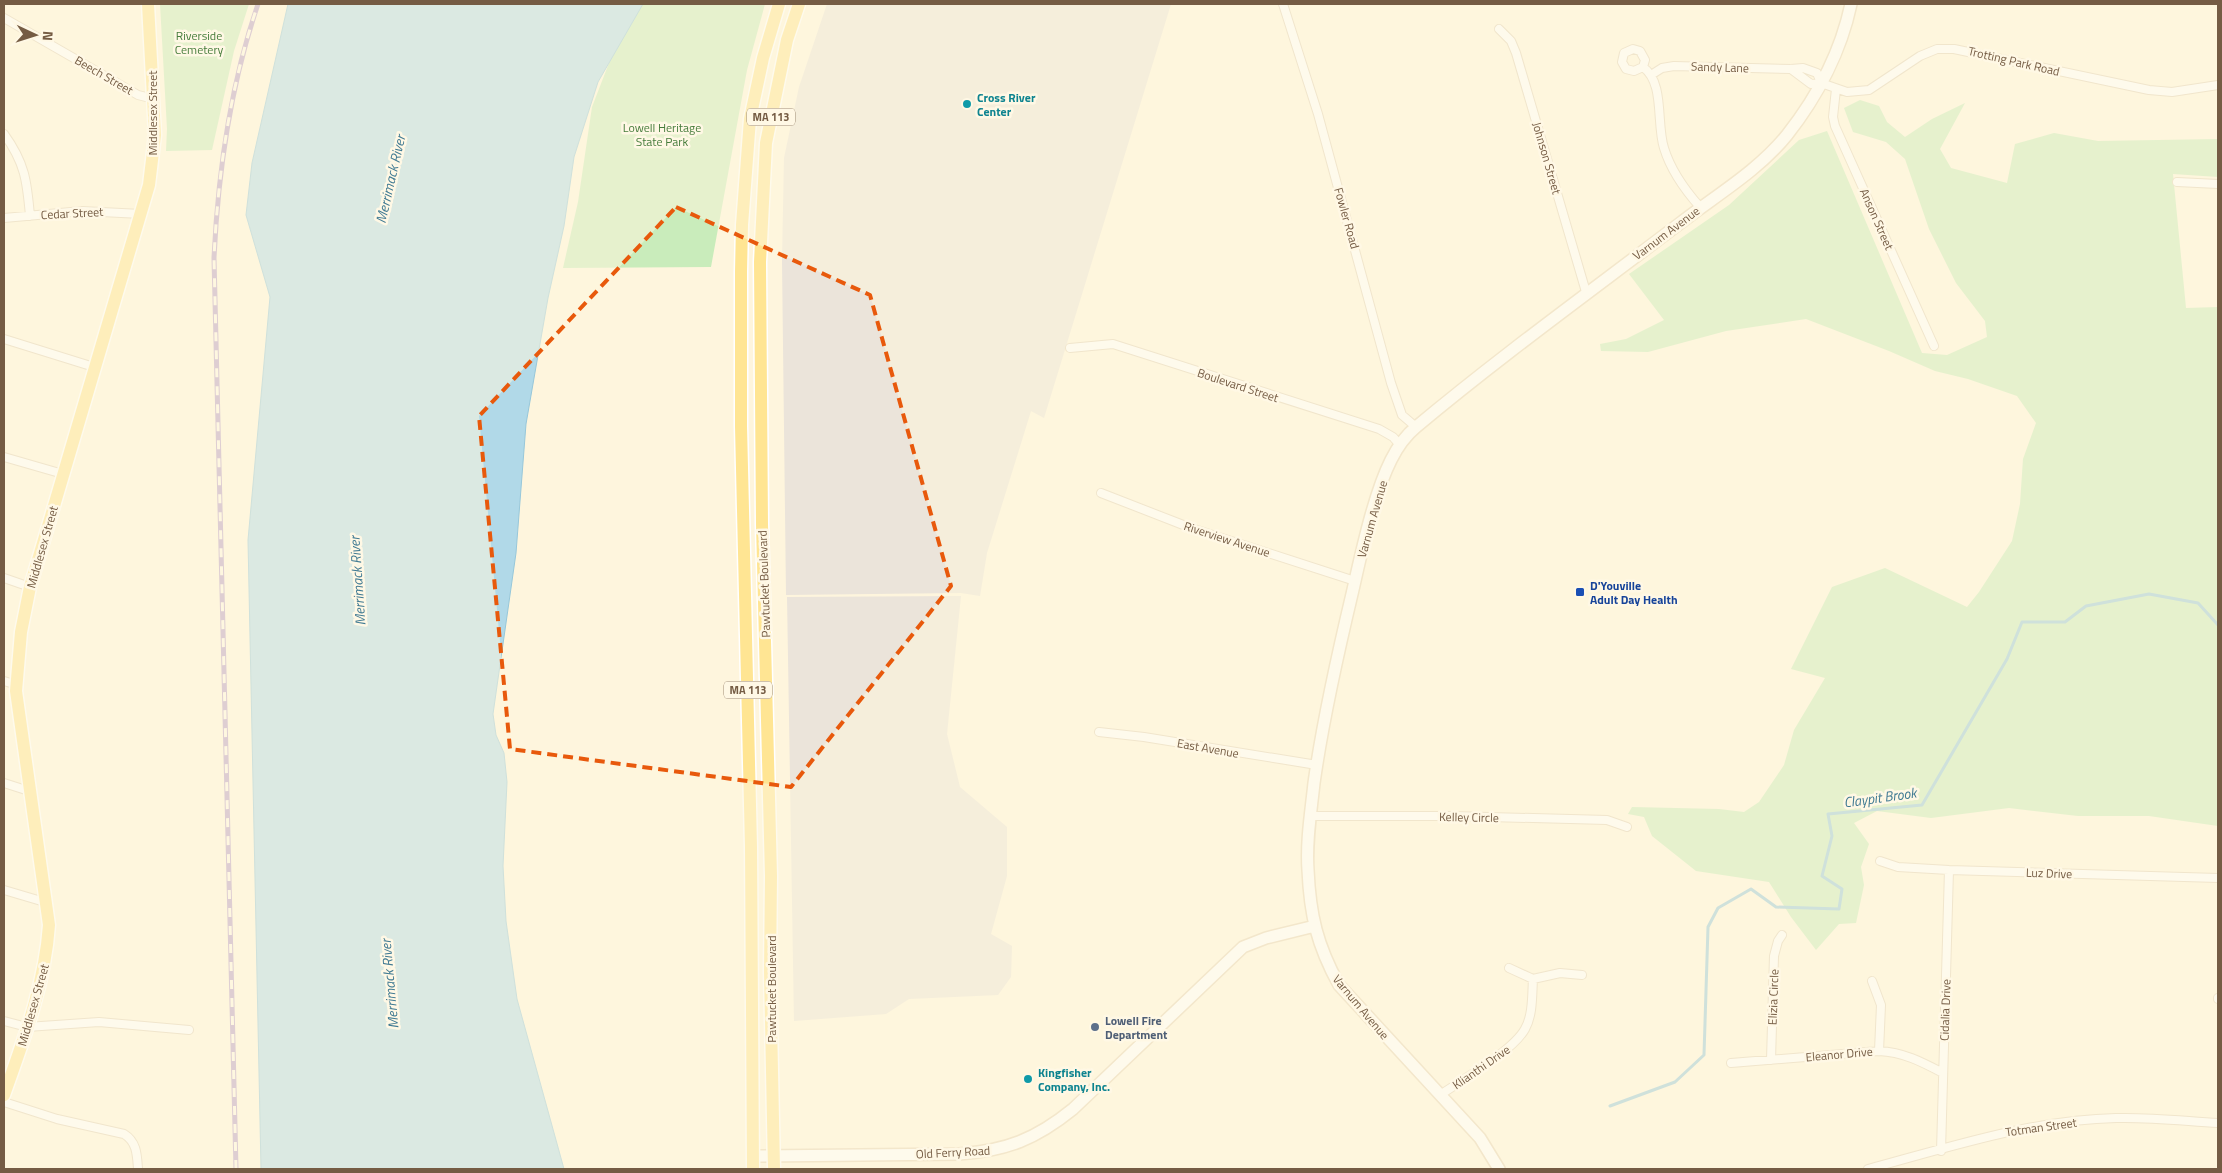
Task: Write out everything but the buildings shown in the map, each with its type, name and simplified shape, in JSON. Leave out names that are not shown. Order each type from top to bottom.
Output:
[{"type":"main road","name":"Middlesex Street","points":[[4,1095],[40,988],[47,952],[49,925],[48,903],[39,841],[29,791],[17,685],[21,632],[30,587],[141,214],[152,162],[154,99],[148,4]]},
{"type":"main road","name":"Pawtucket Boulevard","points":[[753,1169],[751,837],[741,426],[741,253],[750,119],[763,58],[779,4]]},
{"type":"main road","name":"Pawtucket Boulevard","points":[[774,1169],[770,972],[771,876],[762,495],[760,262],[766,143],[787,40],[799,4]]},
{"type":"main road","name":"Varnum Avenue","points":[[1499,1169],[1480,1138],[1340,985],[1323,957],[1315,926],[1308,869],[1310,816],[1316,765],[1327,699],[1355,581],[1384,477],[1400,445],[1416,427],[1586,292],[1744,175],[1777,146],[1795,123],[1821,83],[1838,45],[1851,4]]},
{"type":"main road","name":"Old Ferry Road","points":[[753,1156],[959,1154],[990,1152],[1011,1146],[1052,1126],[1073,1109],[1243,946],[1266,938],[1315,926]]},
{"type":"street","name":"Fowler Road","points":[[1283,4],[1318,114],[1391,383],[1402,415],[1416,427]]},
{"type":"street","name":"Beech Street","points":[[4,18],[138,95],[154,99]]},
{"type":"street","name":"Johnson Street","points":[[1499,29],[1510,41],[1516,53],[1586,292]]},
{"type":"street","name":"Trotting Park Road","points":[[1821,83],[1847,92],[1869,90],[1920,56],[1937,49],[1954,49],[2149,90],[2172,92],[2218,86]]},
{"type":"street","name":"Sandy Lane","points":[[1651,75],[1662,68],[1674,66],[1790,70],[1812,84],[1821,83]]},
{"type":"street","points":[[1643,67],[1651,75],[1656,87],[1663,146],[1676,176],[1700,207]]},
{"type":"street","name":"Anson Street","points":[[1836,89],[1833,117],[1835,126],[1934,346]]},
{"type":"street","points":[[4,134],[16,150],[27,180],[30,216]]},
{"type":"street","points":[[2177,182],[2218,184]]},
{"type":"street","name":"Cedar Street","points":[[4,218],[82,211],[141,214]]},
{"type":"street","points":[[4,339],[94,367]]},
{"type":"street","name":"Boulevard Street","points":[[1070,348],[1105,343],[1113,344],[1379,429],[1393,437],[1400,445]]},
{"type":"street","points":[[4,457],[63,474]]},
{"type":"street","name":"Riverview Avenue","points":[[1101,493],[1191,528],[1355,581]]},
{"type":"street","points":[[4,578],[30,587]]},
{"type":"street","points":[[4,681],[17,685]]},
{"type":"street","name":"East Avenue","points":[[1099,732],[1144,737],[1316,765]]},
{"type":"street","points":[[4,784],[29,791]]},
{"type":"street","name":"Kelley Circle","points":[[1310,816],[1451,816],[1607,820],[1627,827]]},
{"type":"street","name":"Luz Drive","points":[[1880,861],[1898,866],[1949,870],[2218,878]]},
{"type":"street","name":"Cidalia Drive","points":[[1941,1151],[1949,870]]},
{"type":"street","points":[[4,890],[48,903]]},
{"type":"street","name":"Elizia Circle","points":[[1771,1060],[1774,956],[1778,941],[1782,935]]},
{"type":"street","points":[[1509,968],[1533,980],[1560,973],[1582,975]]},
{"type":"street","name":"Klianthi Drive","points":[[1440,1096],[1513,1044],[1526,1029],[1532,1007],[1533,980]]},
{"type":"street","points":[[1872,981],[1881,1005],[1880,1051]]},
{"type":"street","points":[[4,1021],[28,1026],[99,1022],[189,1030]]},
{"type":"street","name":"Eleanor Drive","points":[[1731,1063],[1891,1051],[1914,1058],[1943,1073]]},
{"type":"street","points":[[4,1102],[57,1119],[124,1134],[130,1138],[135,1147],[138,1169]]},
{"type":"street","name":"Totman Street","points":[[1868,1169],[1941,1151],[2001,1132],[2084,1120],[2116,1118],[2218,1123]]},
{"type":"highlighted area","points":[[676,207],[870,295],[951,586],[791,787],[510,749],[479,416]]},
{"type":"shaded area","points":[[827,4],[1171,4],[1044,418],[1031,411],[987,553],[980,596],[961,593],[786,595],[782,262],[784,158],[799,87]]},
{"type":"shaded area","points":[[961,596],[947,734],[960,787],[1007,827],[1007,876],[991,934],[1012,946],[1011,977],[998,995],[909,999],[886,1014],[794,1021],[787,597]]},
{"type":"green space","name":"Riverside Cemetery","points":[[160,4],[249,4],[234,51],[212,150],[166,151],[167,129]]},
{"type":"green space","name":"Lowell Heritage State Park","points":[[639,4],[765,4],[747,70],[711,267],[563,268],[578,202],[592,107],[619,37]]},
{"type":"green space","points":[[1860,100],[1879,106],[1887,122],[1905,137],[1932,119],[1965,103],[1940,149],[1951,168],[2007,183],[2015,144],[2054,133],[2098,141],[2218,139],[2218,177],[2173,174],[2186,308],[2218,307],[2218,826],[2149,816],[2078,816],[2009,808],[1931,818],[1877,811],[1854,823],[1869,844],[1861,867],[1864,885],[1856,923],[1839,924],[1816,950],[1791,917],[1769,882],[1696,871],[1652,836],[1644,817],[1628,814],[1632,807],[1719,809],[1744,812],[1759,802],[1784,765],[1794,730],[1825,678],[1791,669],[1832,587],[1885,568],[1967,607],[2012,541],[2020,504],[2023,459],[2036,423],[2017,396],[1968,379],[1935,371],[1806,319],[1726,331],[1648,352],[1601,351],[1600,344],[1626,339],[1664,320],[1629,274],[1729,205],[1799,140],[1827,131],[1922,353],[1947,355],[1987,337],[1985,321],[1956,283],[1929,229],[1905,159],[1886,142],[1853,132],[1844,108]]},
{"type":"water","name":"Merrimack River","points":[[288,4],[643,4],[598,82],[574,157],[564,226],[548,298],[526,424],[516,553],[493,714],[496,735],[504,753],[507,782],[503,866],[506,921],[517,999],[564,1169],[261,1169],[248,540],[270,297],[246,215],[252,163]]},
{"type":"waterway","name":"Claypit Brook","points":[[1610,1106],[1675,1082],[1704,1055],[1708,927],[1718,908],[1751,889],[1776,907],[1839,909],[1842,889],[1822,876],[1832,836],[1828,814],[1922,805],[2007,659],[2022,622],[2065,622],[2086,606],[2149,594],[2198,603],[2218,625]]},
{"type":"railway","points":[[236,1169],[214,258],[222,161],[227,130],[240,66],[258,4]]},
{"type":"place","name":"Cross River Center","points":[[967,104]]},
{"type":"place","name":"D'Youville Adult Day Health","points":[[1580,592]]},
{"type":"place","name":"Lowell Fire Department","points":[[1095,1027]]},
{"type":"place","name":"Kingfisher Company, Inc.","points":[[1028,1079]]}]
